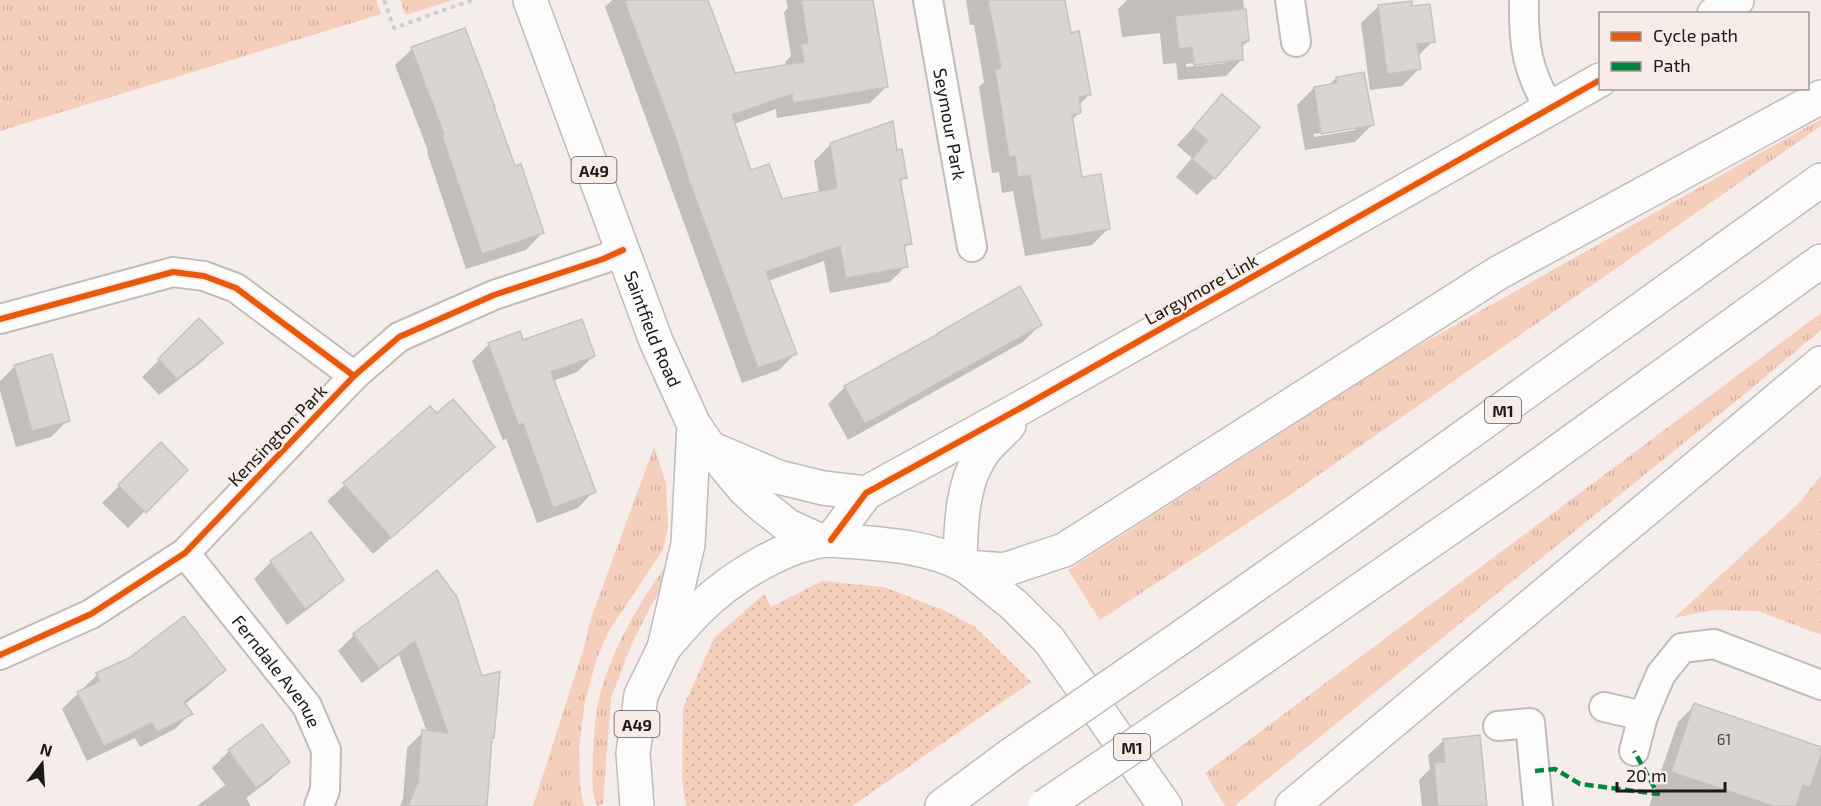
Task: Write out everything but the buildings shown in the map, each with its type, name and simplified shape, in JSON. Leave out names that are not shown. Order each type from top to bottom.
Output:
[{"type":"main road","name":"Saintfield Road","points":[[530,0],[656,341],[702,437],[744,489],[758,502],[788,526],[825,540]]},
{"type":"main road","points":[[1717,12],[1737,0]]},
{"type":"main road","name":"Largymore Link","points":[[825,540],[866,493],[1599,81]]},
{"type":"main road","points":[[964,565],[1004,570],[1064,550],[1498,273],[1821,97]]},
{"type":"main road","name":"M1","points":[[942,806],[1012,754],[1422,468],[1821,180]]},
{"type":"main road","name":"M1","points":[[1044,806],[1513,484],[1821,261]]},
{"type":"main road","points":[[1292,806],[1821,363]]},
{"type":"main road","name":"Largymore Link","points":[[964,565],[961,528],[969,481],[980,456],[1026,405]]},
{"type":"main road","points":[[702,437],[778,477],[823,488],[866,493]]},
{"type":"main road","name":"A49","points":[[637,806],[633,753],[641,695],[664,648],[688,544],[702,437]]},
{"type":"main road","name":"A49","points":[[664,648],[699,609],[738,578],[787,550],[825,540],[913,547],[964,565],[1014,605],[1048,640],[1165,806]]},
{"type":"street","name":"Seymour Park","points":[[928,0],[972,247]]},
{"type":"street","points":[[1290,0],[1296,42]]},
{"type":"street","points":[[1524,0],[1524,32],[1530,68],[1538,89],[1550,110]]},
{"type":"street","name":"Kensington Park","points":[[0,655],[91,614],[185,553],[354,376],[399,337],[494,296],[623,250]]},
{"type":"street","points":[[0,319],[173,272],[204,276],[236,288],[354,376]]},
{"type":"street","name":"Ferndale Avenue","points":[[185,553],[307,706],[327,750],[326,790],[319,806]]},
{"type":"street","points":[[1634,751],[1643,716],[1660,674],[1682,648],[1714,644],[1821,685]]},
{"type":"street","points":[[1604,707],[1643,716]]},
{"type":"street","points":[[1498,726],[1530,723],[1538,806]]},
{"type":"path","points":[[384,0],[394,28],[472,0]]},
{"type":"green space","points":[[0,0],[376,0],[381,14],[0,131]]},
{"type":"green space","points":[[400,0],[453,0],[406,15]]},
{"type":"green space","points":[[1821,119],[1821,126],[1281,501],[1100,620],[1068,570],[1402,355]]},
{"type":"green space","points":[[1821,313],[1821,330],[1747,392],[1234,806],[1225,806],[1205,773]]},
{"type":"green space","points":[[654,447],[666,483],[668,527],[663,550],[608,632],[596,661],[585,701],[579,749],[580,787],[584,806],[533,806],[586,641],[589,624]]},
{"type":"green space","points":[[1821,476],[1821,635],[1758,611],[1713,610],[1674,618],[1797,505]]},
{"type":"green space","points":[[676,553],[666,582],[633,641],[611,698],[603,804],[597,806],[593,788],[593,756],[595,720],[601,690],[617,648],[639,606]]},
{"type":"green space","points":[[822,581],[884,587],[945,611],[975,627],[1031,682],[852,806],[686,806],[682,781],[683,708],[714,638],[764,594],[771,607]]},
{"type":"marked path","points":[[1535,771],[1555,769],[1580,784],[1658,794],[1634,751]]},
{"type":"cycle path","points":[[831,540],[866,493],[1599,81]]},
{"type":"cycle path","points":[[0,655],[91,614],[185,553],[354,376],[399,337],[494,295],[603,259],[623,250]]},
{"type":"cycle path","points":[[0,319],[173,272],[204,276],[236,288],[354,376]]}]
